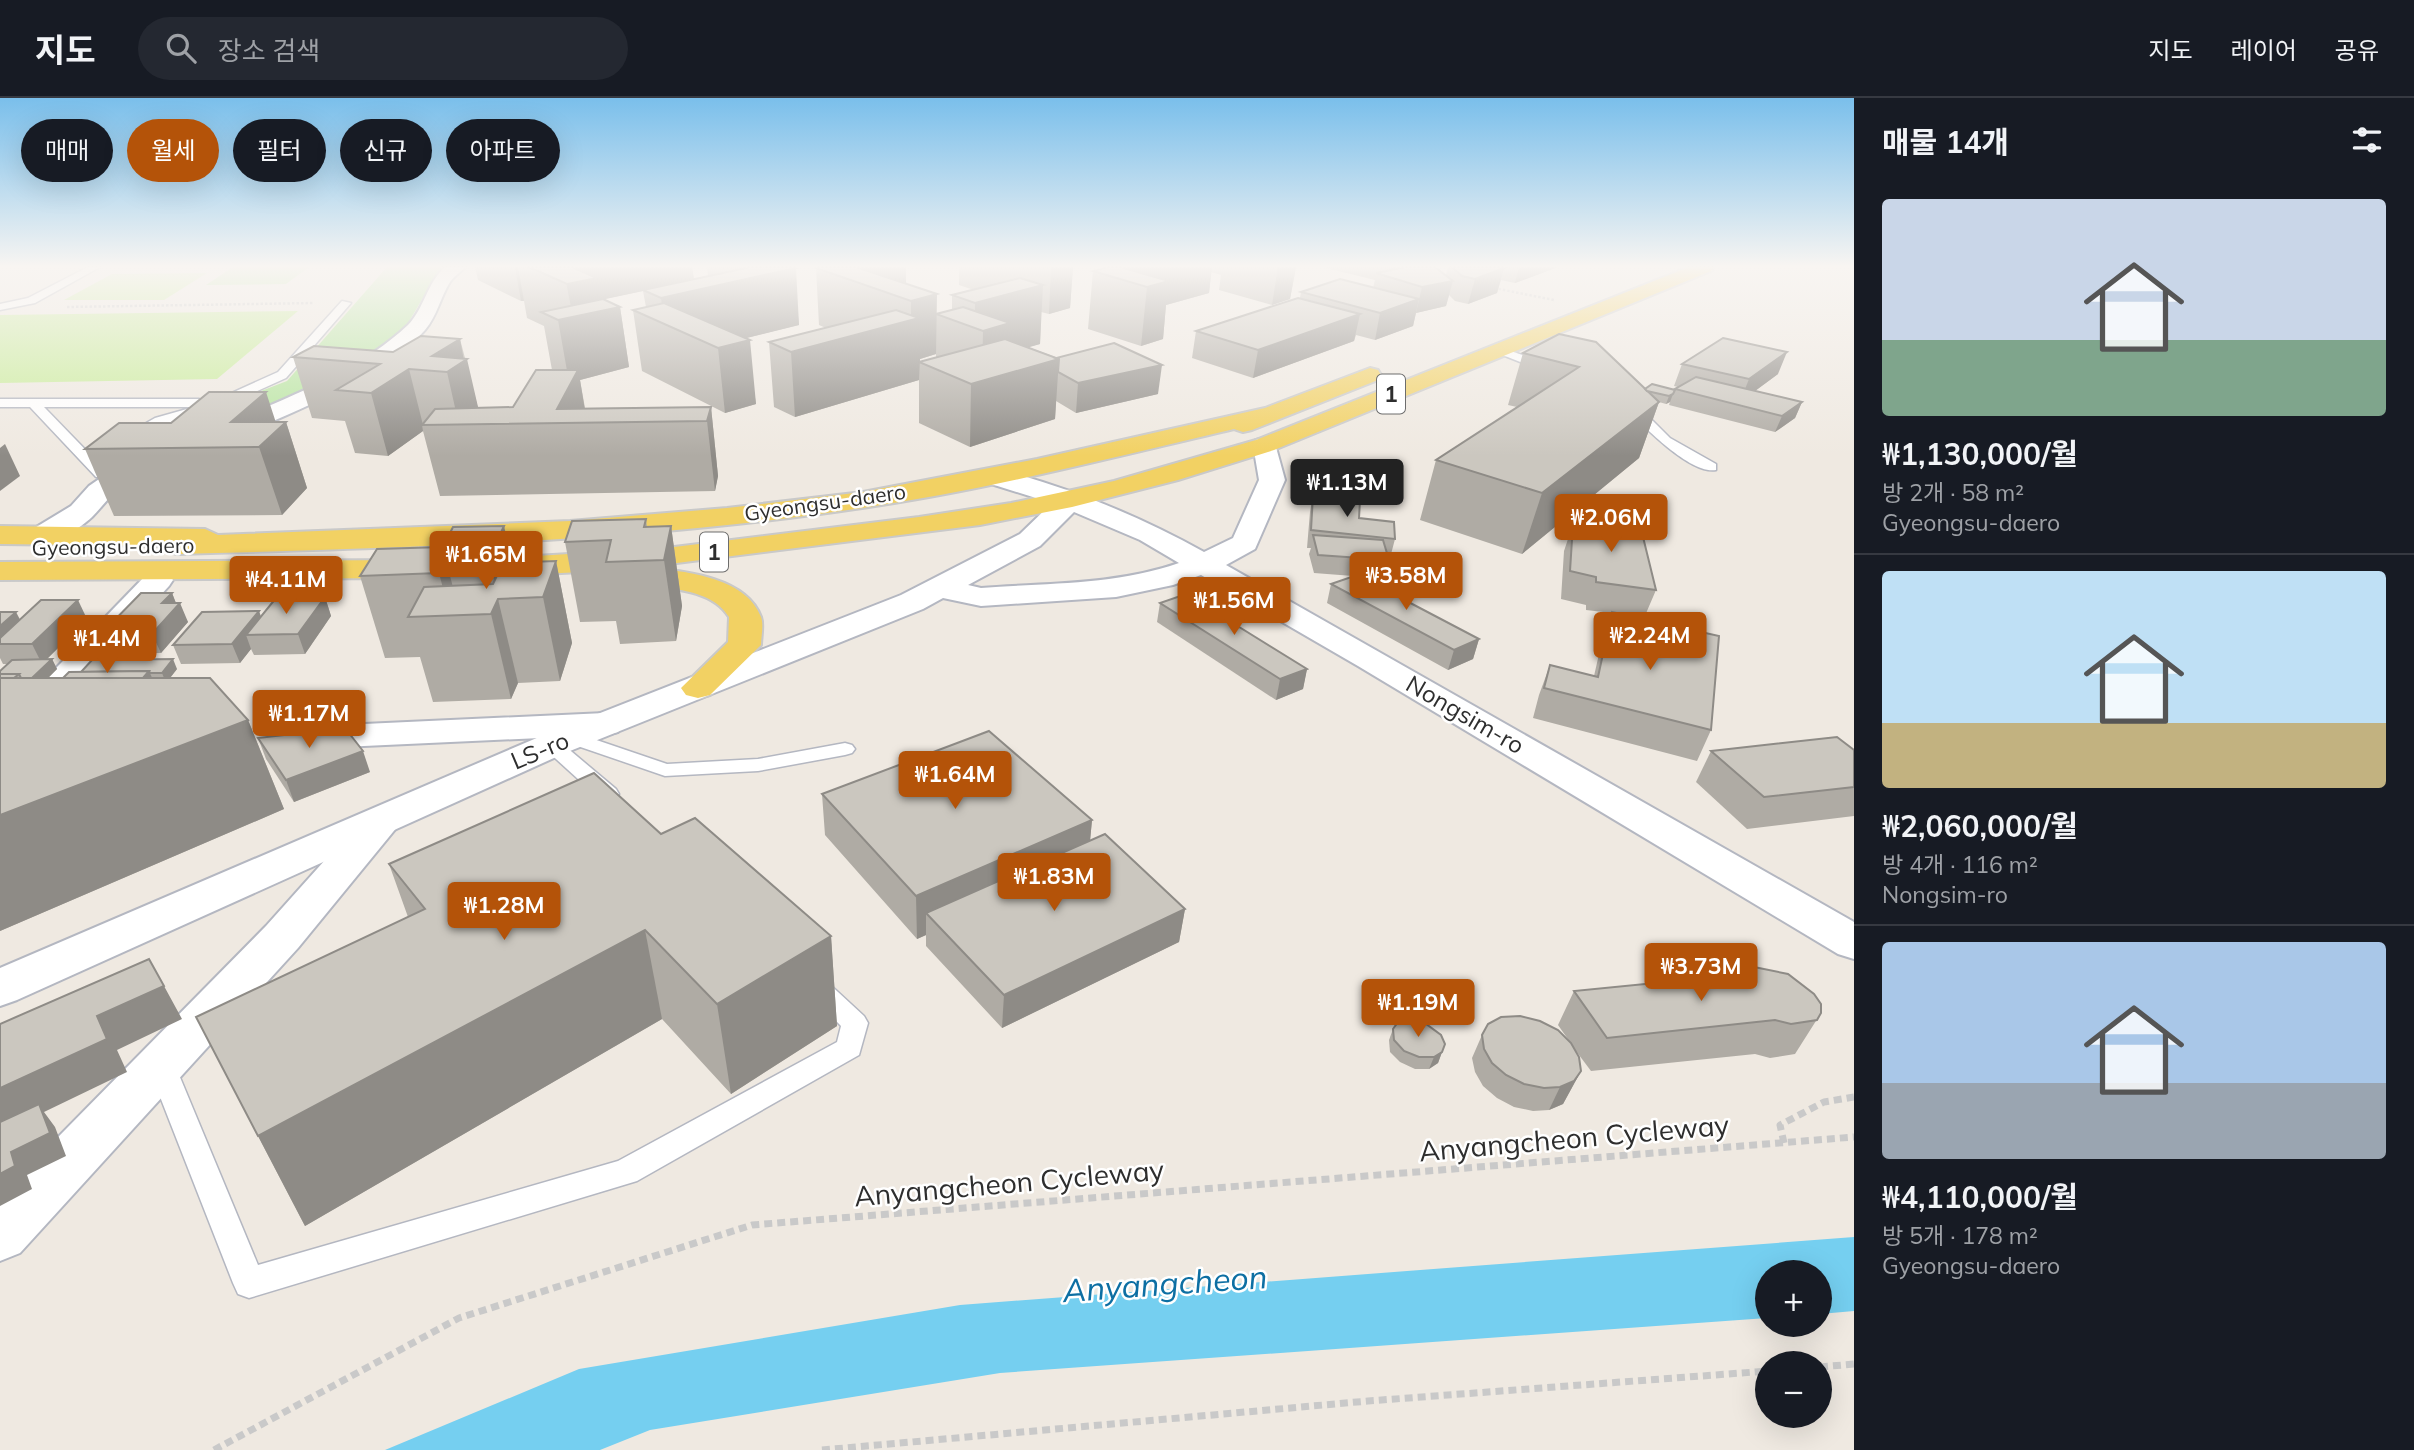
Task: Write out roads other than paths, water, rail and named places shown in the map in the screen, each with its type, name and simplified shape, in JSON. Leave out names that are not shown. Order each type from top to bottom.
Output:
[{"type":"main road","name":"Gyeongsu-daero","points":[[698,688],[744,645],[746,618],[733,599],[704,586],[639,576],[497,567],[628,560],[726,551],[913,526],[1070,500],[1198,467],[1265,445],[1550,330]]},
{"type":"main road","name":"Gyeongsu-daero","points":[[1070,500],[1266,415],[1394,366]]},
{"type":"main road","name":"Gyeongsu-daero","points":[[0,549],[375,540],[583,529],[730,516],[861,500],[997,477],[1266,415]]},
{"type":"main road","points":[[0,535],[375,540]]},
{"type":"main road","name":"Gyeongsu-daero","points":[[0,571],[355,571],[445,568]]},
{"type":"main road","points":[[0,584],[355,571]]},
{"type":"street","points":[[205,442],[351,373],[413,330]]},
{"type":"street","points":[[939,588],[981,597],[1116,588],[1162,579],[1202,565],[1245,543],[1272,480],[1265,445]]},
{"type":"street","points":[[43,535],[80,512],[98,492],[114,481],[171,457]]},
{"type":"street","name":"Nongsim-ro","points":[[997,477],[1070,500],[1150,534],[1370,659],[1854,943]]},
{"type":"street","name":"LS-ro","points":[[0,988],[561,741],[912,602],[1030,540],[1070,500]]},
{"type":"street","name":"Gyeongsu-daero","points":[[0,749],[158,580]]},
{"type":"street","points":[[261,739],[605,724]]},
{"type":"street","points":[[0,749],[41,749]]},
{"type":"street","points":[[0,1235],[282,937],[382,821]]},
{"type":"lane","points":[[119,446],[127,438],[160,421],[220,403],[282,375],[322,330]]},
{"type":"lane","points":[[1499,351],[1564,374]]},
{"type":"lane","points":[[1613,395],[1634,408],[1664,441],[1711,467]]},
{"type":"lane","points":[[0,403],[220,403]]},
{"type":"lane","points":[[33,403],[103,469],[80,512]]},
{"type":"lane","points":[[561,741],[665,770],[758,765],[845,749]]},
{"type":"lane","points":[[561,741],[626,811]]},
{"type":"lane","points":[[162,1066],[249,1283],[626,1172],[849,1048],[855,1023],[795,968]]},
{"type":"water","points":[[1854,1237],[1854,1311],[1832,1313],[1832,1260],[1755,1260],[1755,1319],[1000,1373],[650,1430],[600,1450],[385,1450],[579,1369],[960,1305]]},
{"type":"water label","name":"Anyangcheon","points":[[1165,1284]]}]
